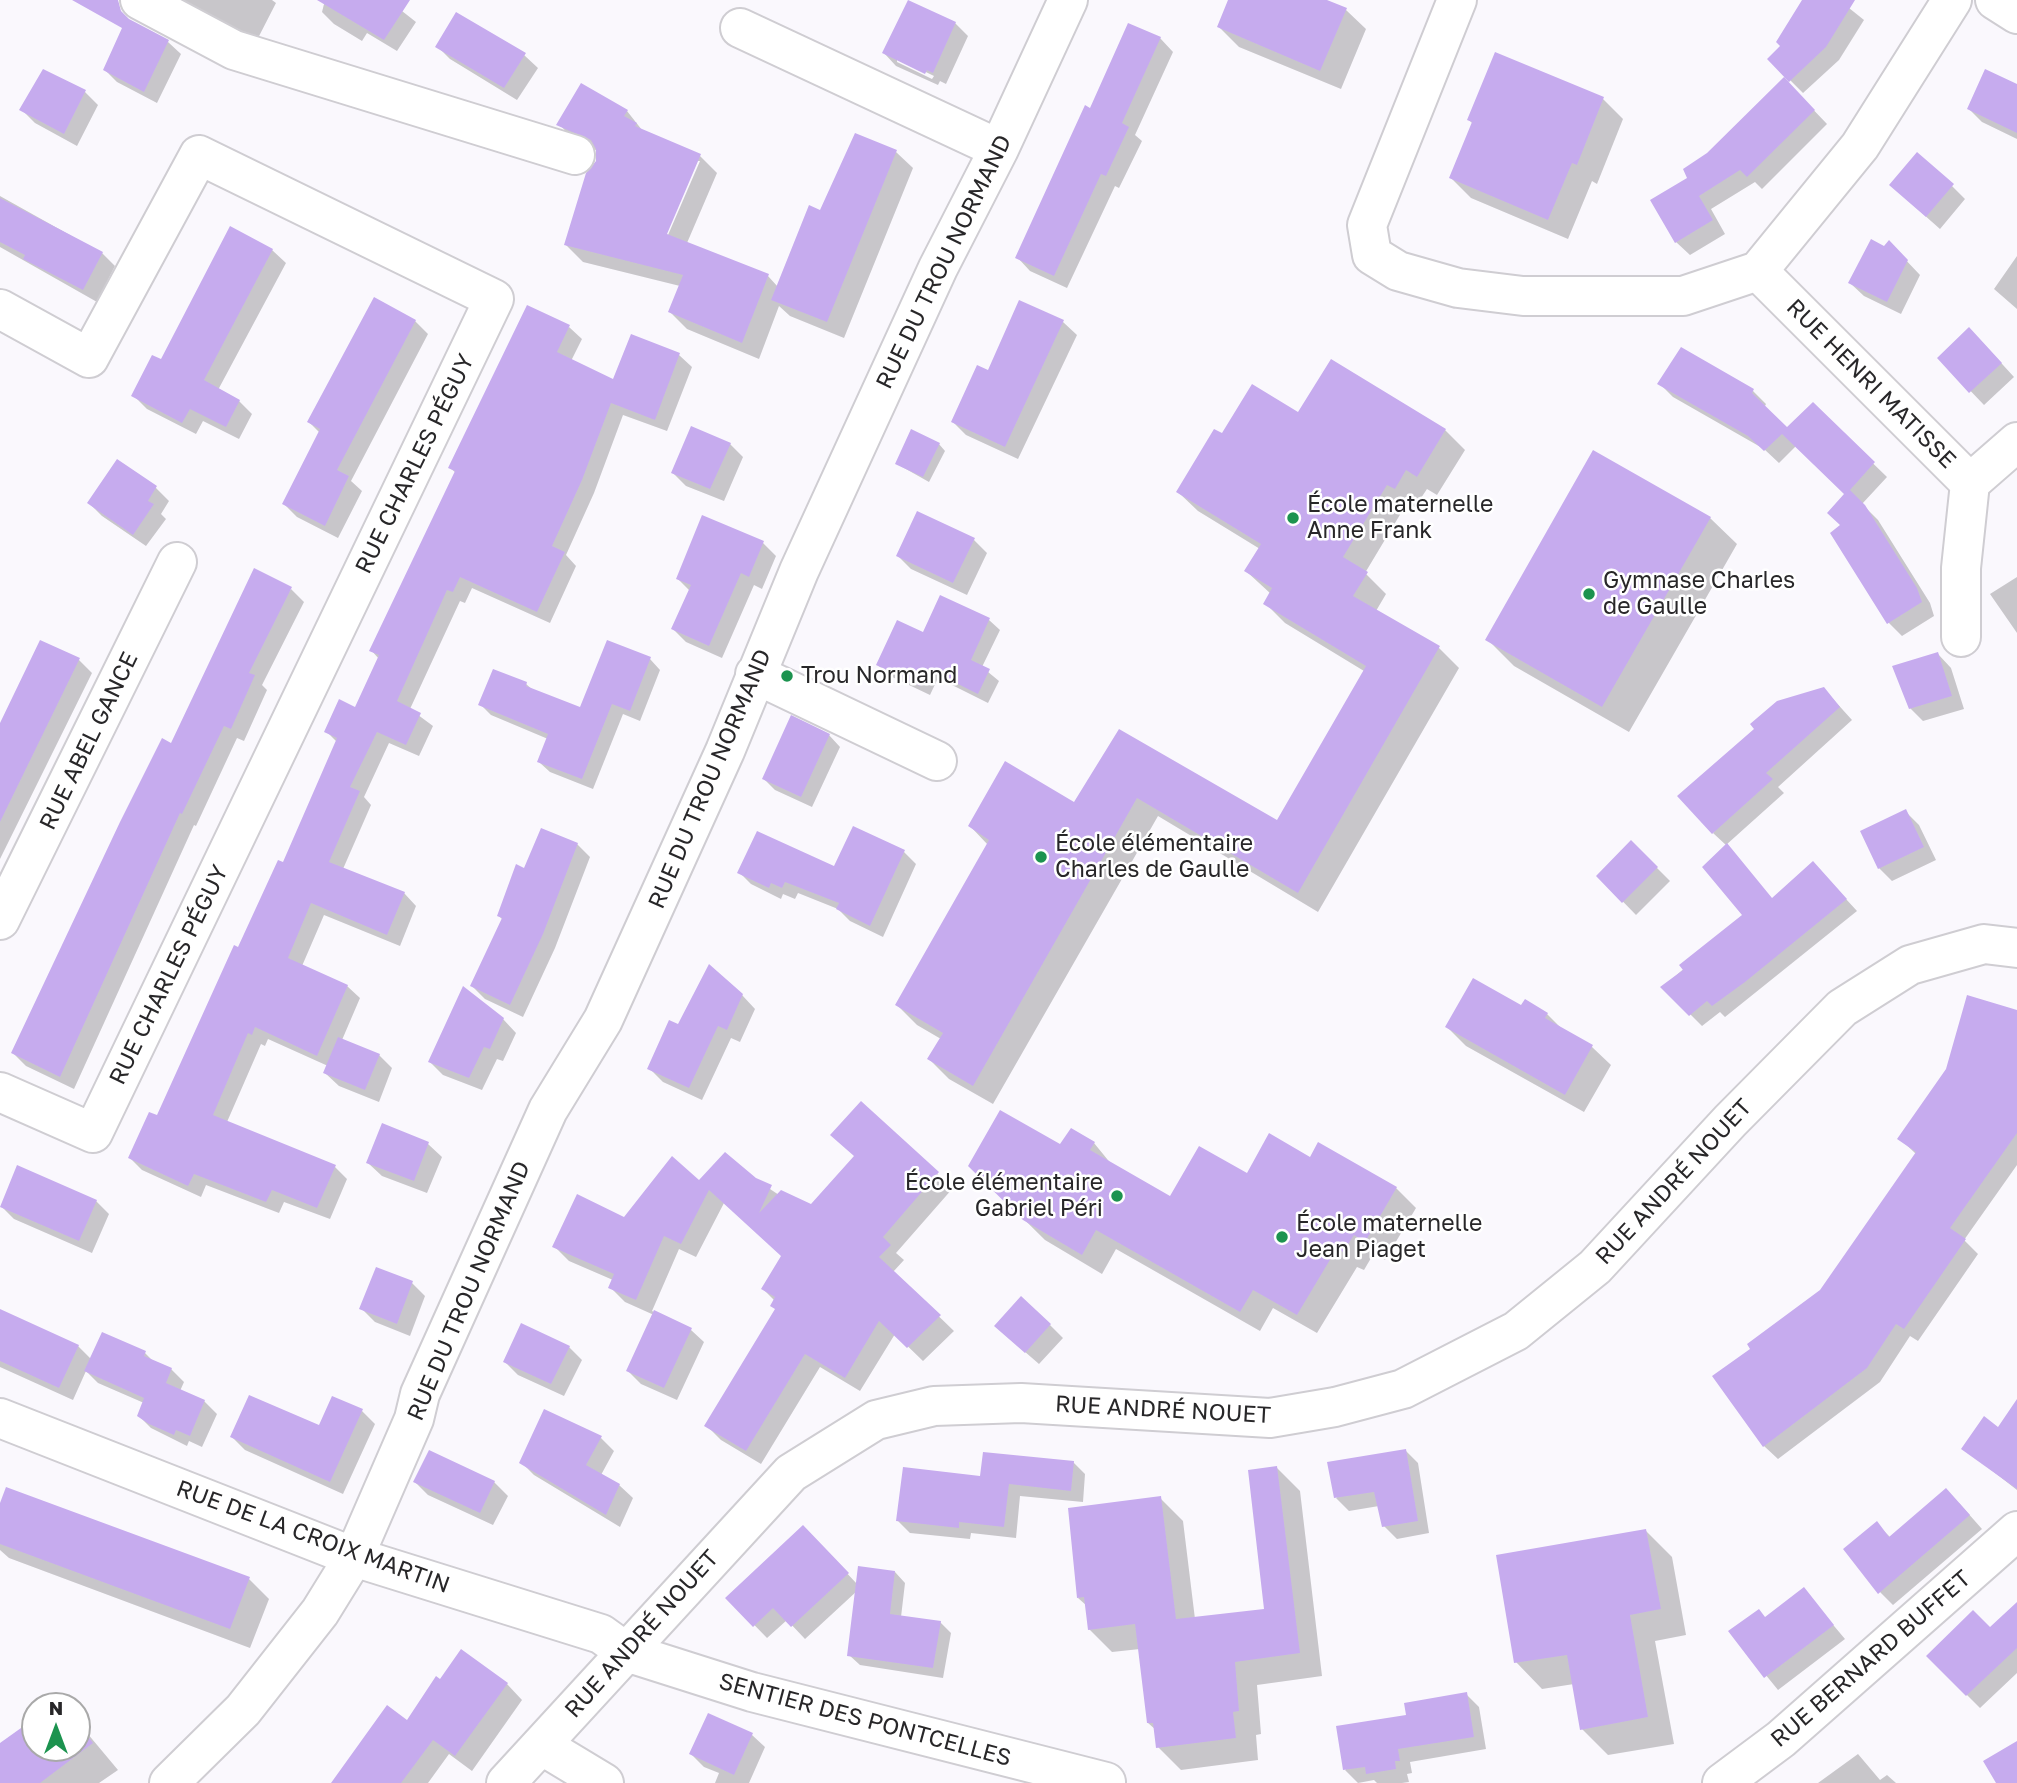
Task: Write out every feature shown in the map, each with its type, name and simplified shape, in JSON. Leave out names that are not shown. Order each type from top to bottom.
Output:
[{"type":"street","points":[[140,0],[234,50],[575,155]]},
{"type":"street","name":"RUE DU TROU NORMAND","points":[[169,1783],[243,1710],[320,1612],[354,1557],[414,1419],[420,1394],[548,1110],[603,1020],[938,268],[999,149],[1068,0]]},
{"type":"street","points":[[1457,0],[1367,225],[1372,255],[1398,271],[1458,288],[1523,296],[1683,296],[1758,271],[1860,146],[1952,0]]},
{"type":"street","points":[[1995,0],[2017,14]]},
{"type":"street","points":[[740,28],[999,149]]},
{"type":"street","name":"RUE CHARLES PÉGUY","points":[[0,309],[89,358],[200,155],[494,299],[93,1133],[0,1092]]},
{"type":"street","name":"RUE HENRI MATISSE","points":[[1758,271],[1970,483],[2017,442]]},
{"type":"street","points":[[1961,637],[1961,568],[1970,483]]},
{"type":"street","name":"RUE ABEL GANCE","points":[[0,920],[177,562]]},
{"type":"street","points":[[755,674],[937,761]]},
{"type":"street","name":"RUE ANDRÉ NOUET","points":[[506,1783],[791,1473],[876,1420],[934,1406],[1021,1403],[1270,1418],[1377,1397],[1403,1389],[1516,1331],[1595,1267],[1730,1121],[1842,1008],[1910,965],[1984,944],[2017,948]]},
{"type":"street","name":"RUE DE LA CROIX MARTIN","points":[[0,1418],[354,1557],[601,1634],[626,1652]]},
{"type":"street","name":"RUE BERNARD BUFFET","points":[[1722,1783],[1781,1739],[2017,1531]]},
{"type":"street","name":"SENTIER DES PONTCELLES","points":[[626,1652],[752,1692],[1106,1782]]},
{"type":"street","points":[[541,1745],[604,1783]]},
{"type":"building","points":[[72,0],[118,0],[121,11],[129,19],[169,40],[144,92],[103,70],[122,28]]},
{"type":"building","points":[[317,0],[410,0],[384,40]]},
{"type":"building","points":[[908,0],[956,22],[933,73],[927,70],[925,74],[882,53]]},
{"type":"building","points":[[1228,0],[1327,0],[1347,8],[1320,71],[1217,27]]},
{"type":"building","points":[[1802,0],[1855,0],[1826,47],[1789,82],[1767,59],[1780,46],[1776,42]]},
{"type":"building","points":[[456,12],[526,53],[504,88],[435,47]]},
{"type":"building","points":[[1128,23],[1161,37],[1122,123],[1129,127],[1106,176],[1101,174],[1054,276],[1015,258],[1085,105],[1090,108]]},
{"type":"building","points":[[1495,52],[1604,97],[1577,165],[1572,163],[1548,220],[1449,178],[1472,122],[1467,120]]},
{"type":"building","points":[[43,69],[86,90],[64,134],[19,110]]},
{"type":"building","points":[[1985,69],[2017,84],[2017,133],[1967,109]]},
{"type":"building","points":[[1784,77],[1815,110],[1747,177],[1740,170],[1699,196],[1713,220],[1675,243],[1650,200],[1687,178],[1683,169],[1707,153]]},
{"type":"building","points":[[581,83],[628,110],[624,116],[637,123],[635,126],[701,154],[667,234],[769,274],[742,343],[668,312],[683,275],[564,245],[586,173],[596,161],[596,149],[591,140],[556,125]]},
{"type":"building","points":[[855,133],[897,150],[827,322],[771,300],[809,205],[820,210]]},
{"type":"building","points":[[1917,152],[1954,184],[1926,217],[1889,185]]},
{"type":"building","points":[[0,198],[103,252],[83,290],[23,259],[25,255],[0,242]]},
{"type":"building","points":[[230,226],[273,249],[204,380],[240,400],[226,427],[190,409],[182,423],[131,396],[152,355],[161,359]]},
{"type":"building","points":[[1871,239],[1884,246],[1889,240],[1908,260],[1887,302],[1848,283]]},
{"type":"building","points":[[374,297],[416,320],[337,470],[349,476],[325,526],[282,504],[320,429],[307,422]]},
{"type":"building","points":[[1019,300],[1064,320],[1005,447],[951,422],[977,365],[988,370]]},
{"type":"building","points":[[527,305],[570,325],[557,352],[613,379],[631,334],[680,353],[655,420],[611,403],[582,480],[552,546],[565,552],[537,612],[460,577],[453,592],[447,590],[397,701],[421,713],[406,745],[377,732],[350,787],[360,791],[329,862],[405,892],[387,935],[311,903],[288,958],[348,985],[317,1056],[255,1027],[252,1035],[248,1033],[213,1115],[336,1165],[317,1208],[272,1190],[266,1202],[194,1174],[188,1186],[128,1158],[149,1112],[157,1115],[234,945],[238,947],[278,860],[283,862],[337,738],[324,732],[339,699],[355,707],[379,655],[369,651],[455,471],[448,468]]},
{"type":"building","points":[[1969,327],[2002,363],[1969,393],[1937,358]]},
{"type":"building","points":[[1681,347],[1754,389],[1752,393],[1787,427],[1813,402],[1875,462],[1850,490],[1865,505],[1917,588],[1922,602],[1887,624],[1830,533],[1840,525],[1827,513],[1844,494],[1782,434],[1764,451],[1748,436],[1657,384]]},
{"type":"building","points":[[1331,359],[1446,429],[1417,477],[1406,470],[1395,489],[1387,485],[1343,557],[1368,572],[1353,596],[1440,646],[1298,893],[1137,798],[973,1086],[927,1059],[943,1033],[895,1005],[989,840],[968,826],[1005,761],[1074,802],[1119,729],[1277,820],[1366,666],[1263,604],[1272,588],[1244,571],[1261,544],[1176,492],[1214,429],[1222,433],[1252,384],[1298,412]]},
{"type":"building","points":[[691,426],[731,443],[710,489],[671,473]]},
{"type":"building","points":[[911,429],[940,443],[923,477],[895,464]]},
{"type":"building","name":"Gymnase Charles de Gaulle","points":[[1593,450],[1711,517],[1602,707],[1485,640]]},
{"type":"building","points":[[117,459],[157,486],[148,501],[154,504],[133,535],[87,503]]},
{"type":"building","points":[[917,511],[975,538],[953,583],[896,556]]},
{"type":"building","points":[[702,515],[764,541],[749,577],[741,573],[709,646],[671,629],[691,585],[676,579]]},
{"type":"building","points":[[254,568],[292,587],[249,673],[255,675],[231,729],[224,726],[182,814],[180,813],[60,1077],[11,1053],[162,738],[171,743]]},
{"type":"building","points":[[940,595],[990,618],[971,660],[990,669],[978,694],[928,669],[920,686],[876,665],[897,620],[923,632]]},
{"type":"building","points":[[40,640],[80,658],[0,822],[0,723]]},
{"type":"building","points":[[607,640],[651,657],[630,711],[612,704],[582,779],[537,762],[548,734],[478,705],[493,669],[527,682],[526,686],[580,707]]},
{"type":"building","points":[[1938,652],[1952,696],[1909,709],[1892,666]]},
{"type":"building","points":[[1824,687],[1840,707],[1766,773],[1773,779],[1712,834],[1677,796],[1754,729],[1750,724],[1777,701]]},
{"type":"building","points":[[791,715],[830,734],[801,797],[762,779]]},
{"type":"building","points":[[1906,809],[1924,847],[1878,869],[1860,831]]},
{"type":"building","points":[[853,826],[905,850],[870,926],[836,909],[839,903],[785,882],[782,888],[771,883],[769,888],[737,873],[757,831],[834,866]]},
{"type":"building","points":[[541,828],[578,843],[543,934],[510,1005],[470,986],[502,918],[497,916],[516,864],[524,868]]},
{"type":"building","points":[[1631,840],[1658,867],[1622,903],[1596,876]]},
{"type":"building","points":[[1727,843],[1772,898],[1813,861],[1847,899],[1745,982],[1712,1006],[1707,1001],[1689,1016],[1660,987],[1683,970],[1679,965],[1742,915],[1702,867]]},
{"type":"building","points":[[709,964],[743,994],[727,1030],[718,1026],[689,1088],[647,1069],[669,1020],[678,1024]]},
{"type":"building","points":[[1473,978],[1521,1005],[1525,999],[1548,1013],[1545,1018],[1593,1045],[1565,1095],[1445,1027]]},
{"type":"building","points":[[463,986],[504,1018],[490,1049],[484,1047],[469,1078],[428,1062]]},
{"type":"building","points":[[1967,995],[2017,1010],[2017,1133],[1950,1228],[1966,1239],[1904,1329],[1896,1324],[1867,1368],[1763,1447],[1712,1376],[1750,1349],[1747,1344],[1820,1290],[1916,1152],[1897,1139],[1946,1069]]},
{"type":"building","points":[[338,1037],[380,1054],[365,1090],[323,1073]]},
{"type":"building","points":[[861,1101],[939,1172],[883,1237],[891,1245],[879,1257],[941,1315],[907,1348],[879,1321],[845,1378],[805,1354],[746,1451],[704,1426],[775,1309],[770,1306],[775,1297],[761,1289],[781,1256],[709,1190],[681,1244],[664,1236],[636,1300],[608,1288],[614,1274],[552,1247],[577,1194],[624,1217],[672,1156],[699,1180],[725,1152],[756,1178],[772,1185],[759,1213],[781,1190],[811,1204],[854,1156],[830,1135]]},
{"type":"building","points":[[1000,1110],[1060,1144],[1071,1128],[1095,1142],[1090,1150],[1170,1196],[1199,1146],[1247,1173],[1269,1133],[1310,1157],[1318,1142],[1397,1187],[1365,1242],[1354,1235],[1343,1252],[1337,1248],[1297,1315],[1253,1290],[1240,1312],[1096,1230],[1082,1255],[1023,1220],[968,1166]]},
{"type":"building","points":[[382,1123],[429,1142],[414,1181],[366,1163]]},
{"type":"building","points":[[17,1165],[97,1200],[79,1241],[0,1207]]},
{"type":"building","points":[[376,1267],[413,1281],[397,1324],[359,1309]]},
{"type":"building","points":[[1021,1296],[1051,1324],[1025,1353],[994,1326]]},
{"type":"building","points":[[0,1309],[79,1345],[59,1388],[0,1361]]},
{"type":"building","points":[[654,1310],[692,1328],[664,1388],[626,1371]]},
{"type":"building","points":[[521,1323],[570,1346],[551,1384],[503,1362]]},
{"type":"building","points":[[102,1332],[146,1351],[144,1356],[172,1368],[166,1383],[205,1400],[190,1436],[176,1430],[174,1435],[149,1424],[137,1416],[144,1398],[84,1371]]},
{"type":"building","points":[[249,1395],[319,1425],[332,1396],[363,1409],[330,1482],[230,1437]]},
{"type":"building","points":[[2017,1399],[2017,1489],[1961,1449],[1984,1416],[1998,1427]]},
{"type":"building","points":[[544,1409],[602,1436],[586,1465],[620,1484],[606,1515],[519,1463]]},
{"type":"building","points":[[1406,1449],[1418,1521],[1382,1527],[1374,1492],[1334,1498],[1327,1462]]},
{"type":"building","points":[[429,1450],[495,1481],[480,1513],[413,1482]]},
{"type":"building","points":[[983,1452],[1074,1461],[1071,1491],[1009,1484],[1004,1527],[959,1522],[959,1528],[896,1521],[903,1467],[980,1476]]},
{"type":"building","points":[[1277,1466],[1300,1653],[1235,1662],[1239,1711],[1233,1712],[1236,1738],[1156,1748],[1153,1723],[1147,1723],[1135,1624],[1088,1630],[1084,1597],[1077,1598],[1068,1508],[1161,1496],[1176,1619],[1264,1609],[1248,1470]]},
{"type":"building","points":[[6,1487],[250,1577],[230,1629],[0,1544],[0,1503]]},
{"type":"building","points":[[1946,1488],[1970,1515],[1878,1594],[1843,1549],[1877,1521],[1889,1537]]},
{"type":"building","points":[[803,1525],[849,1573],[791,1627],[773,1608],[753,1627],[725,1598]]},
{"type":"building","points":[[1646,1529],[1661,1609],[1630,1615],[1648,1717],[1580,1730],[1567,1655],[1514,1663],[1496,1555]]},
{"type":"building","points":[[858,1566],[895,1571],[890,1614],[941,1621],[933,1668],[847,1656]]},
{"type":"building","points":[[1804,1587],[1834,1625],[1764,1678],[1728,1631],[1759,1609],[1765,1617]]},
{"type":"building","points":[[2017,1602],[2017,1648],[1966,1696],[1926,1656],[1973,1610],[1990,1627]]},
{"type":"building","points":[[461,1649],[508,1683],[455,1756],[433,1740],[401,1783],[331,1783],[387,1705],[407,1720],[436,1676],[440,1679]]},
{"type":"building","points":[[1467,1692],[1474,1737],[1398,1749],[1400,1761],[1395,1761],[1396,1769],[1366,1774],[1365,1767],[1343,1770],[1336,1726],[1406,1715],[1404,1703]]},
{"type":"building","points":[[708,1713],[753,1733],[734,1775],[689,1754]]},
{"type":"building","points":[[21,1728],[21,1762],[68,1762],[40,1783],[0,1783],[0,1743]]},
{"type":"building","points":[[2017,1741],[2017,1783],[1996,1783],[1983,1761]]},
{"type":"place","name":"École maternelle Anne Frank","points":[[1293,518]]},
{"type":"place","name":"Gymnase Charles de Gaulle","points":[[1589,594]]},
{"type":"place","name":"Trou Normand","points":[[787,676]]},
{"type":"place","name":"École élémentaire Charles de Gaulle","points":[[1041,857]]},
{"type":"place","name":"École élémentaire Gabriel Péri","points":[[1117,1196]]},
{"type":"place","name":"École maternelle Jean Piaget","points":[[1282,1237]]}]
